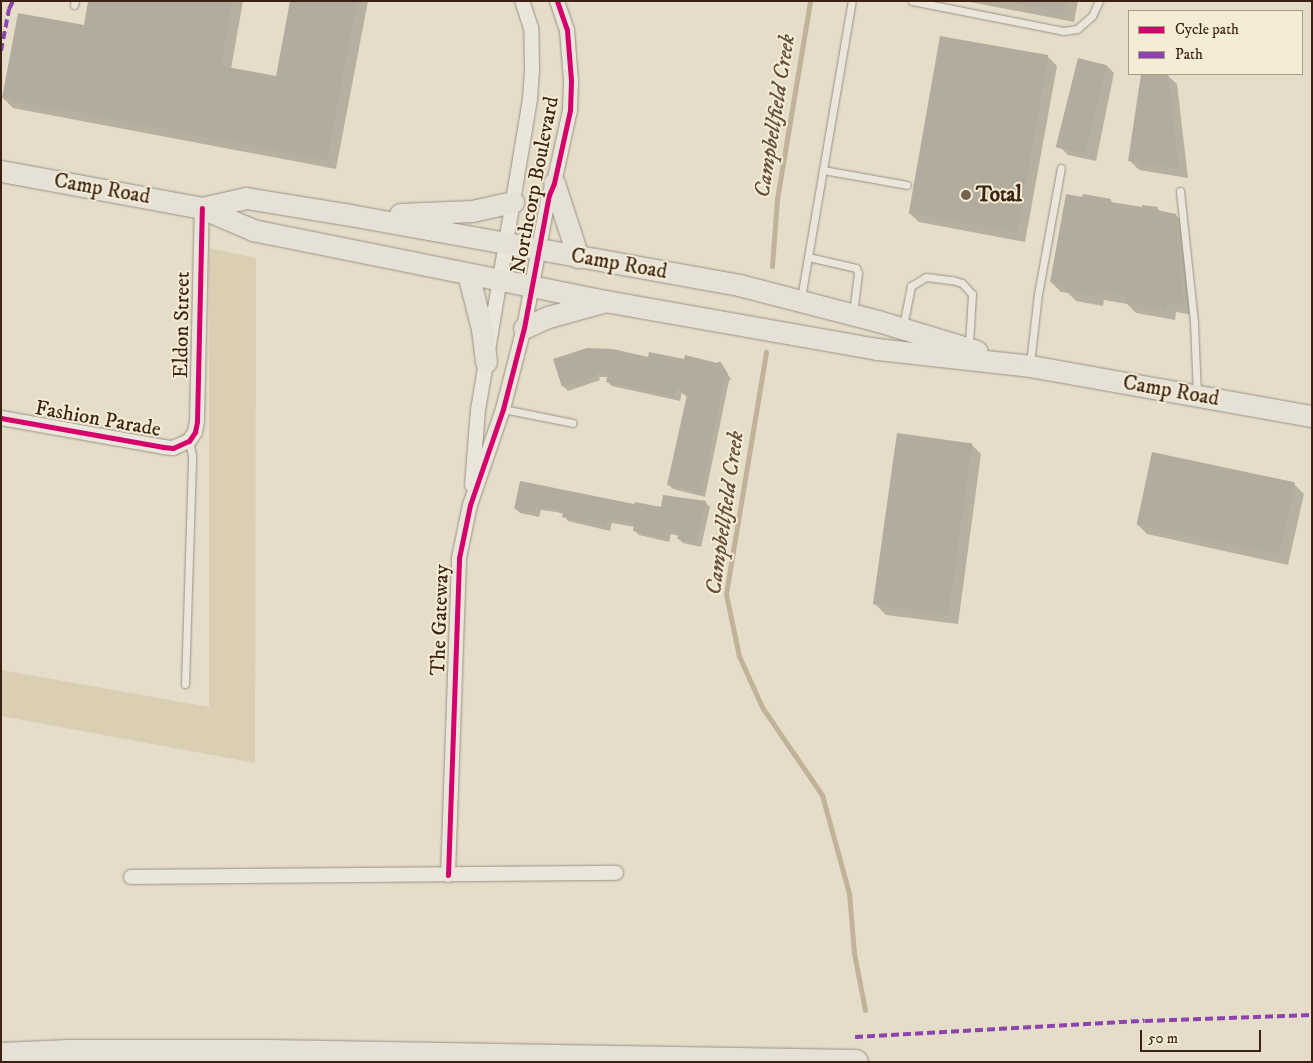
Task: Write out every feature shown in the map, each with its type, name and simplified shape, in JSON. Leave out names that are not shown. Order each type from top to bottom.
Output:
[{"type":"highway","points":[[1,1056],[69,1052],[268,1052],[855,1062]]},
{"type":"main road","name":"Camp Road","points":[[1,171],[202,208],[253,230],[605,301],[877,349],[1030,366],[1312,416]]},
{"type":"main road","points":[[554,183],[578,257]]},
{"type":"main road","name":"Camp Road","points":[[202,208],[246,198],[350,214],[738,285],[903,328],[1030,366]]},
{"type":"main road","points":[[350,214],[453,213],[513,202]]},
{"type":"main road","points":[[468,274],[482,329],[486,362]]},
{"type":"main road","points":[[524,328],[548,317],[605,301]]},
{"type":"street","name":"Northcorp Boulevard","points":[[501,281],[530,99],[532,67],[531,28],[522,1]]},
{"type":"street","name":"Northcorp Boulevard","points":[[531,286],[549,195],[554,183],[570,110],[571,80],[567,30],[557,1]]},
{"type":"street","name":"Eldon Street","points":[[189,441],[194,432],[196,422],[202,208]]},
{"type":"street","name":"The Gateway","points":[[470,505],[478,410],[501,281]]},
{"type":"street","name":"The Gateway","points":[[448,875],[458,558],[470,505],[503,408],[524,328],[531,286]]},
{"type":"street","name":"Fashion Parade","points":[[1,418],[163,447],[173,448],[189,441]]},
{"type":"street","points":[[131,877],[616,874]]},
{"type":"lane","points":[[801,300],[852,1]]},
{"type":"lane","points":[[912,1],[1063,31],[1077,30],[1092,16],[1099,1]]},
{"type":"lane","points":[[1030,366],[1038,294],[1061,168]]},
{"type":"lane","points":[[823,170],[907,185]]},
{"type":"lane","points":[[1180,191],[1194,322],[1197,396]]},
{"type":"lane","points":[[808,257],[856,268],[858,273],[852,314]]},
{"type":"lane","points":[[903,328],[911,286],[926,277],[962,283],[972,294],[969,348]]},
{"type":"lane","points":[[503,408],[573,423]]},
{"type":"lane","points":[[185,684],[192,456],[189,441]]},
{"type":"shaded area","points":[[209,248],[256,258],[255,763],[1,716],[1,670],[209,707]]},
{"type":"building","points":[[88,1],[232,1],[221,66],[276,76],[290,1],[357,1],[327,160],[2,98],[18,13],[84,25]]},
{"type":"building","points":[[1007,1],[1067,1],[1064,13]]},
{"type":"building","points":[[940,36],[1048,55],[1017,232],[909,213]]},
{"type":"building","points":[[1078,58],[1107,65],[1085,155],[1056,147]]},
{"type":"building","points":[[1141,75],[1168,75],[1179,169],[1128,161]]},
{"type":"building","points":[[1066,194],[1082,197],[1083,194],[1111,199],[1111,202],[1142,207],[1142,205],[1158,207],[1157,210],[1176,214],[1184,306],[1167,303],[1166,310],[1125,303],[1126,296],[1095,291],[1094,296],[1065,292],[1066,285],[1050,282]]},
{"type":"building","points":[[587,348],[613,349],[648,357],[649,352],[684,359],[685,355],[717,363],[720,361],[728,374],[725,376],[701,493],[667,485],[687,395],[682,394],[683,389],[677,388],[675,397],[606,382],[608,372],[595,373],[596,376],[562,387],[553,359]]},
{"type":"building","points":[[897,433],[972,444],[948,615],[873,604]]},
{"type":"building","points":[[1152,452],[1295,482],[1279,555],[1137,524]]},
{"type":"building","points":[[520,481],[634,504],[635,502],[661,507],[663,495],[706,501],[696,543],[677,539],[679,533],[667,530],[665,538],[633,531],[634,524],[621,521],[607,519],[606,527],[562,517],[564,511],[551,508],[536,506],[535,513],[514,509]]},
{"type":"waterway","name":"Campbellfield Creek","points":[[772,266],[777,199],[810,1]]},
{"type":"waterway","name":"Campbellfield Creek","points":[[766,352],[726,594],[739,656],[762,707],[822,795],[849,893],[854,953],[865,1010]]},
{"type":"marked path","points":[[1,51],[9,9],[13,1]]},
{"type":"marked path","points":[[855,1037],[1145,1021],[1312,1015]]},
{"type":"cycle path","points":[[448,875],[459,558],[470,505],[503,409],[524,328],[549,195],[554,183],[570,110],[571,80],[567,30],[557,1]]},
{"type":"cycle path","points":[[1,418],[163,447],[173,448],[189,441],[195,432],[197,422],[202,208]]},
{"type":"place","name":"Total","points":[[966,195]]}]
